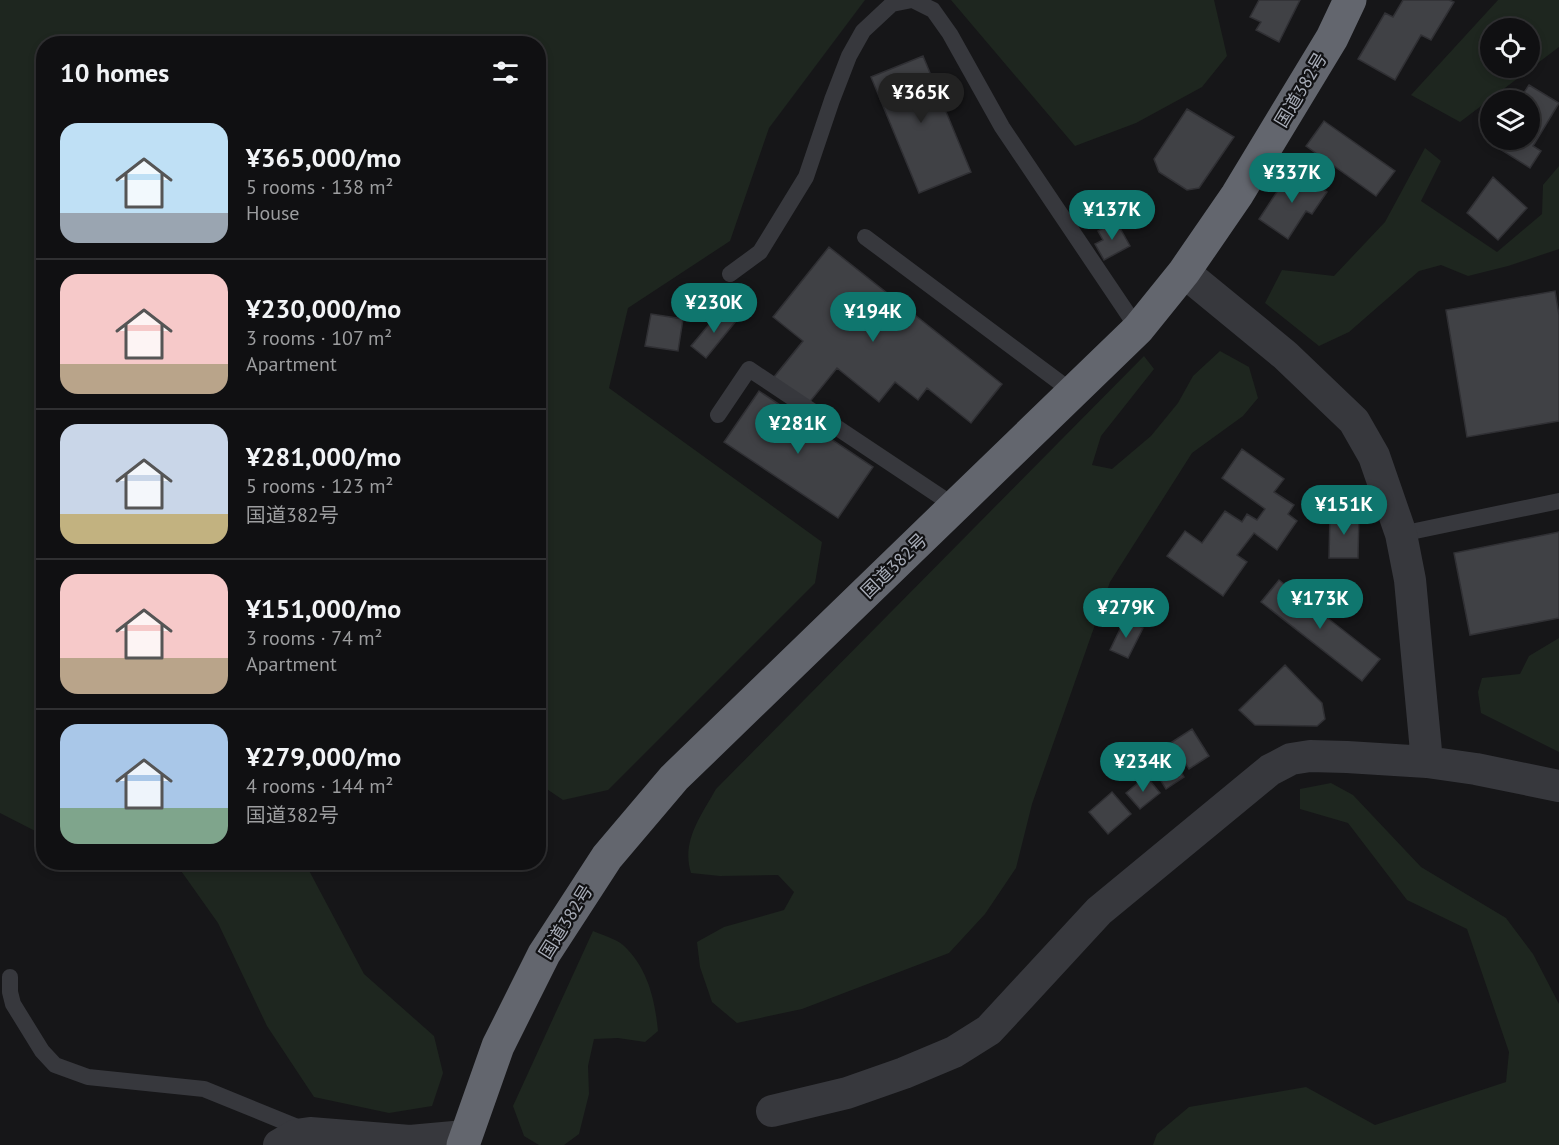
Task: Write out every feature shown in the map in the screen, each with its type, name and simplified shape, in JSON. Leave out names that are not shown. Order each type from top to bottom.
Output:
[{"type":"highway","name":"国道382号","points":[[464,1141],[498,1046],[544,954],[607,858],[674,778],[1138,329],[1184,272],[1237,195],[1332,38],[1350,0]]},
{"type":"street","points":[[1184,272],[1285,356],[1354,421],[1374,456],[1401,534],[1410,580],[1427,762]]},
{"type":"street","points":[[771,1111],[846,1094],[904,1073],[954,1052],[989,1030],[1100,911],[1270,770],[1291,759],[1310,756],[1427,762],[1476,769],[1559,786]]},
{"type":"street","points":[[279,1145],[296,1135],[310,1133],[410,1141],[464,1141]]},
{"type":"lane","points":[[730,274],[760,252],[806,177],[836,89],[849,56],[863,31],[892,4],[912,0],[933,10],[950,34],[1002,127],[1138,329]]},
{"type":"lane","points":[[865,237],[1074,393]]},
{"type":"lane","points":[[718,415],[749,369],[956,507]]},
{"type":"lane","points":[[1401,534],[1559,501]]},
{"type":"lane","points":[[10,977],[13,1004],[42,1051],[56,1065],[88,1077],[204,1089],[310,1133]]},
{"type":"shaded area","points":[[0,0],[865,0],[769,128],[730,241],[628,308],[609,388],[822,542],[815,583],[608,790],[563,800],[546,788],[546,36],[36,36],[36,831],[0,813]]},
{"type":"shaded area","points":[[951,0],[1214,0],[1227,56],[1202,87],[1136,123],[1075,146]]},
{"type":"shaded area","points":[[1498,0],[1559,0],[1559,47],[1540,61],[1540,18],[1482,18]]},
{"type":"shaded area","points":[[1480,20],[1480,78],[1518,78],[1502,90],[1480,90],[1480,107],[1460,122],[1411,95]]},
{"type":"shaded area","points":[[1425,148],[1441,161],[1421,201],[1497,252],[1542,214],[1543,185],[1559,166],[1559,249],[1468,276],[1441,265],[1419,271],[1349,332],[1319,346],[1265,303],[1282,270],[1334,276],[1385,222]]},
{"type":"shaded area","points":[[1220,351],[1249,367],[1258,398],[1243,416],[1192,453],[1110,582],[1032,804],[1016,868],[985,914],[949,953],[802,1009],[737,1023],[712,1002],[700,967],[697,942],[724,927],[784,910],[794,892],[778,875],[720,876],[691,873],[689,850],[691,839],[716,789],[1144,356],[1154,369],[1101,436],[1092,465],[1112,469],[1151,436],[1178,403],[1193,376]]},
{"type":"shaded area","points":[[1559,638],[1559,752],[1481,713],[1478,692],[1482,678],[1520,674],[1529,656]]},
{"type":"shaded area","points":[[1331,783],[1353,795],[1421,867],[1506,918],[1533,954],[1559,1004],[1559,1145],[1153,1145],[1157,1134],[1189,1107],[1306,1087],[1375,1125],[1506,1082],[1509,1052],[1467,929],[1407,900],[1348,823],[1300,809],[1300,789]]},
{"type":"shaded area","points":[[180,870],[309,870],[364,974],[434,1036],[443,1073],[432,1106],[389,1113],[314,1097],[267,1026],[218,923]]},
{"type":"shaded area","points":[[593,931],[623,945],[639,964],[649,985],[658,1031],[645,1042],[618,1038],[594,1039],[588,1066],[589,1094],[579,1134],[564,1145],[539,1145],[524,1136],[513,1106]]},
{"type":"building","points":[[1259,0],[1300,0],[1279,42],[1256,30],[1261,22],[1250,17]]},
{"type":"building","points":[[1403,0],[1449,0],[1454,2],[1431,40],[1421,35],[1395,80],[1358,59],[1385,13],[1393,17]]},
{"type":"building","points":[[923,56],[971,172],[919,193],[871,77]]},
{"type":"building","points":[[1529,85],[1537,90],[1526,90]]},
{"type":"building","points":[[1540,92],[1559,103],[1540,134]]},
{"type":"building","points":[[1187,109],[1234,137],[1199,188],[1187,190],[1159,172],[1154,159]]},
{"type":"building","points":[[1324,121],[1395,171],[1376,196],[1306,146]]},
{"type":"building","points":[[1502,150],[1541,151],[1530,168]]},
{"type":"building","points":[[1292,169],[1327,192],[1312,214],[1306,211],[1288,239],[1259,219]]},
{"type":"building","points":[[1493,177],[1527,208],[1498,240],[1467,213]]},
{"type":"building","points":[[1116,221],[1130,246],[1104,260],[1095,244],[1103,240],[1098,231]]},
{"type":"building","points":[[829,247],[1002,384],[971,423],[927,388],[918,400],[895,382],[879,402],[837,368],[808,404],[774,377],[803,341],[773,317]]},
{"type":"building","points":[[1555,291],[1559,315],[1559,421],[1467,437],[1446,310]]},
{"type":"building","points":[[722,309],[736,321],[706,358],[691,346]]},
{"type":"building","points":[[651,314],[683,319],[678,351],[645,346]]},
{"type":"building","points":[[759,391],[873,467],[838,518],[724,442]]},
{"type":"building","points":[[1242,449],[1284,479],[1274,492],[1294,505],[1288,514],[1297,521],[1277,550],[1254,533],[1237,555],[1247,562],[1223,596],[1167,556],[1185,531],[1202,543],[1225,511],[1242,522],[1247,514],[1257,520],[1265,509],[1222,478]]},
{"type":"building","points":[[1330,514],[1359,514],[1358,558],[1329,558]]},
{"type":"building","points":[[1559,532],[1559,618],[1470,635],[1454,553]]},
{"type":"building","points":[[1279,580],[1380,659],[1362,681],[1261,602]]},
{"type":"building","points":[[1125,619],[1143,628],[1128,658],[1110,650]]},
{"type":"building","points":[[1285,665],[1322,703],[1325,719],[1317,726],[1255,725],[1239,710]]},
{"type":"building","points":[[1192,729],[1209,756],[1189,769],[1172,742]]},
{"type":"building","points":[[1167,748],[1184,777],[1166,789],[1148,760]]},
{"type":"building","points":[[1146,776],[1160,793],[1140,809],[1126,793]]},
{"type":"building","points":[[1112,792],[1131,814],[1108,834],[1089,812]]}]
